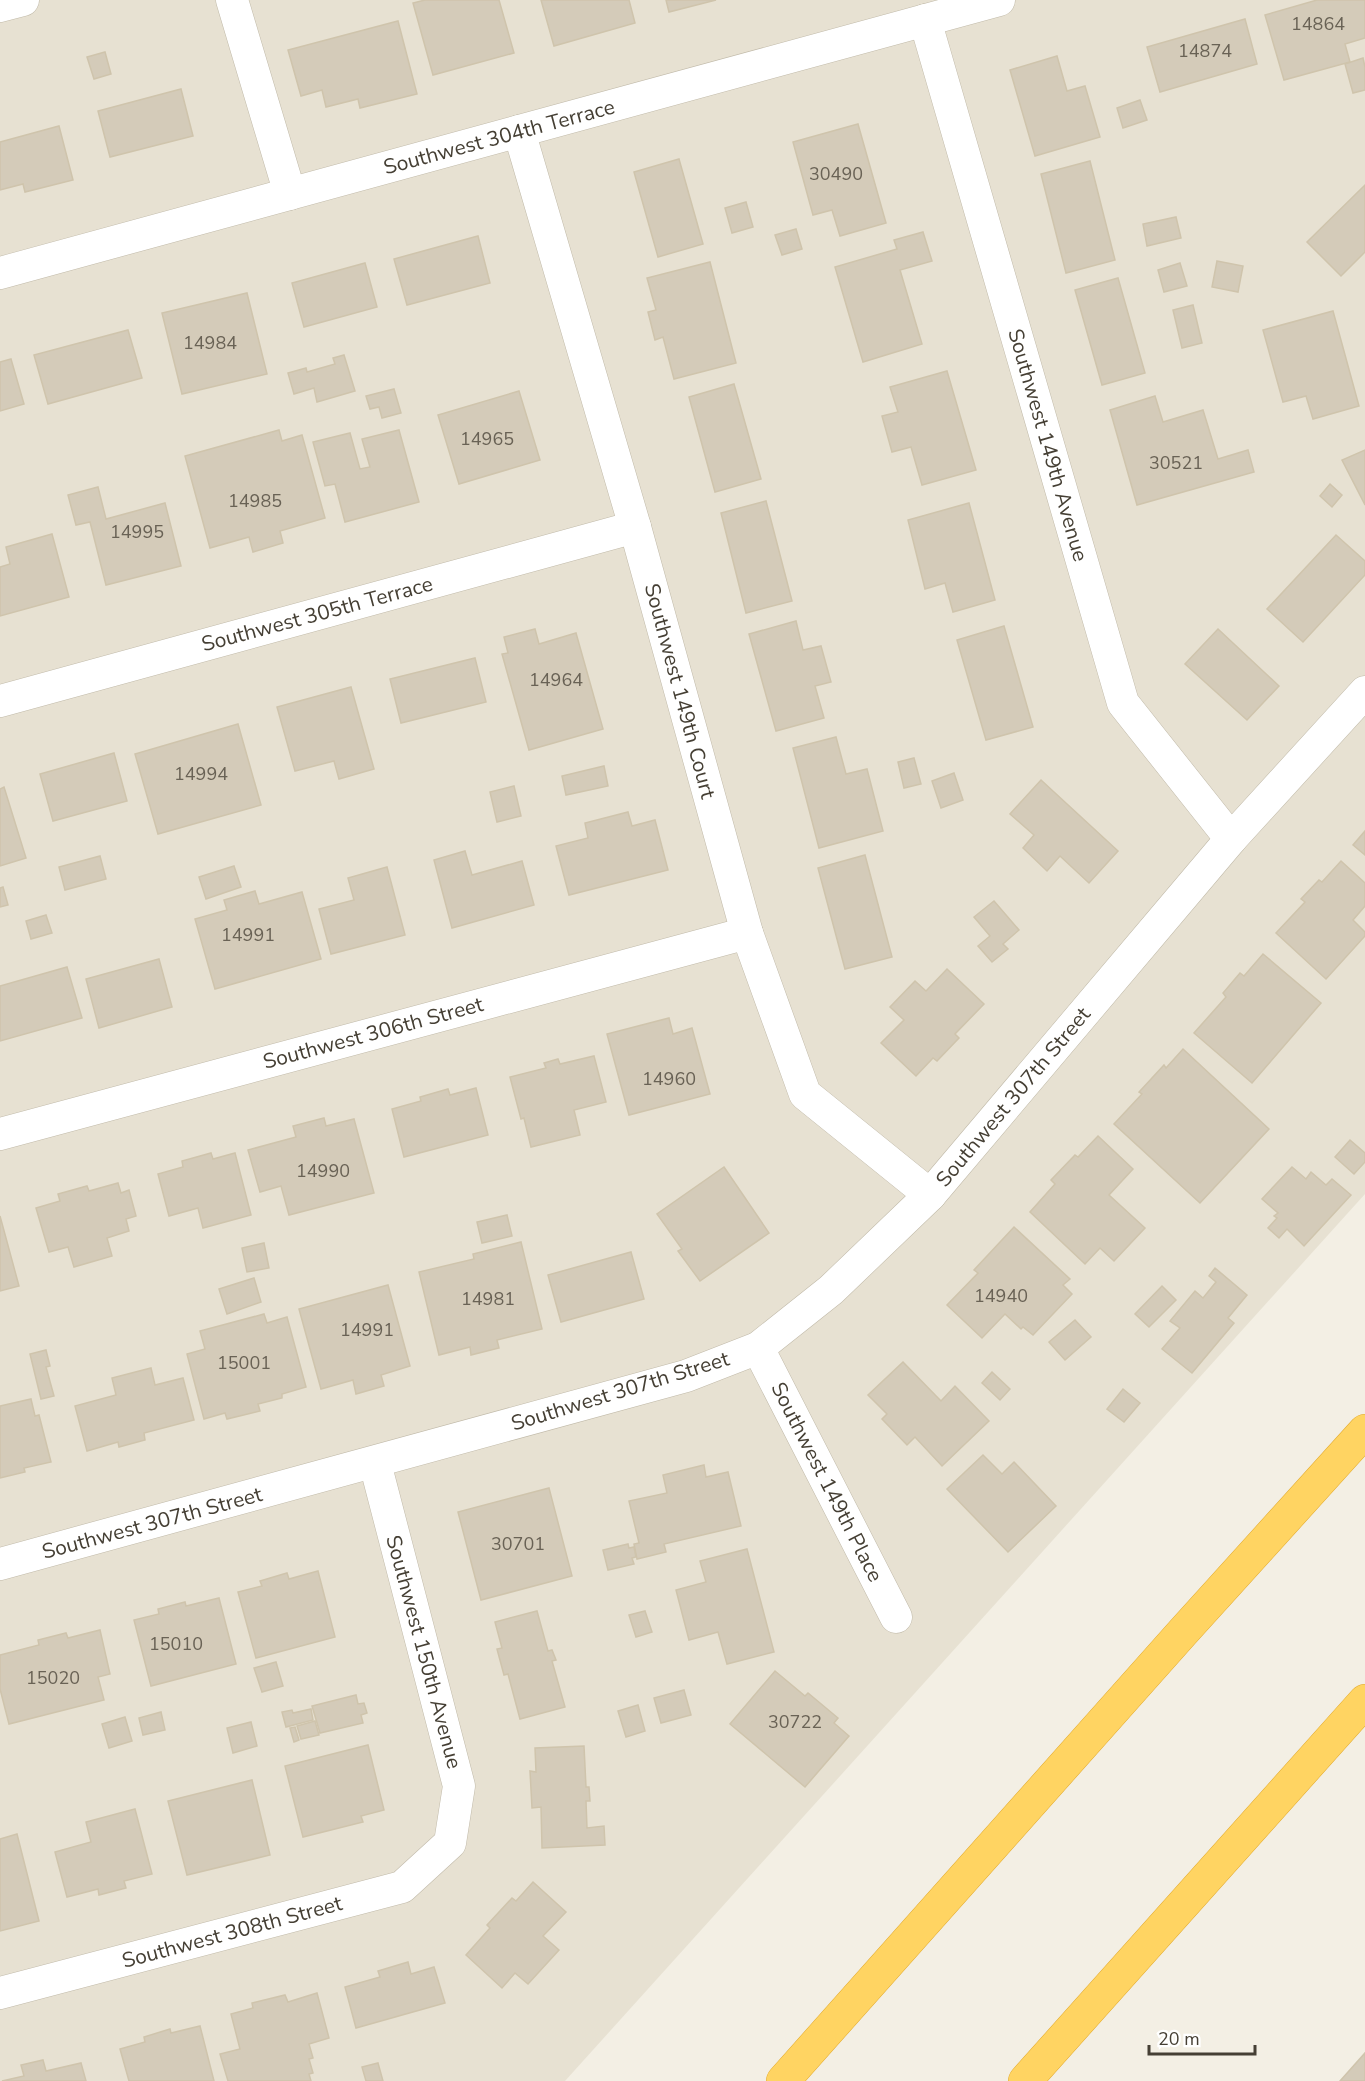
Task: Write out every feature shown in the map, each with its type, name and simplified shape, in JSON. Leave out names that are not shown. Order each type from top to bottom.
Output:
[{"type":"highway","points":[[783,2081],[1365,1431]]},
{"type":"highway","points":[[1025,2081],[1365,1701]]},
{"type":"street","points":[[0,6],[23,0]]},
{"type":"street","points":[[232,0],[290,194]]},
{"type":"street","name":"Southwest 304th Terrace","points":[[0,273],[999,0]]},
{"type":"street","name":"Southwest 149th Avenue","points":[[925,20],[1123,703],[1232,839]]},
{"type":"street","name":"Southwest 149th Court","points":[[519,131],[635,527],[747,933],[805,1094],[930,1195]]},
{"type":"street","name":"Southwest 305th Terrace","points":[[0,701],[635,527]]},
{"type":"street","name":"Southwest 307th Street","points":[[0,1564],[686,1376],[758,1348],[831,1290],[930,1195],[1232,839],[1365,693]]},
{"type":"street","name":"Southwest 306th Street","points":[[0,1134],[747,933]]},
{"type":"street","name":"Southwest 149th Place","points":[[758,1348],[896,1617]]},
{"type":"street","name":"Southwest 150th Avenue","points":[[375,1463],[459,1786],[450,1843]]},
{"type":"street","name":"Southwest 308th Street","points":[[0,1993],[402,1887],[450,1843]]},
{"type":"shaded area","points":[[0,0],[1365,0],[1365,1194],[565,2081],[0,2081]]},
{"type":"building","points":[[425,0],[499,0],[514,53],[433,75],[413,3]]},
{"type":"building","points":[[541,0],[629,0],[635,23],[554,46]]},
{"type":"building","points":[[666,0],[716,0],[669,12]]},
{"type":"building","points":[[1317,0],[1365,0],[1365,38],[1345,44],[1350,62],[1284,80],[1265,15]]},
{"type":"building","points":[[1245,19],[1257,64],[1160,92],[1147,47]]},
{"type":"building","points":[[398,21],[417,94],[360,108],[358,99],[326,107],[322,90],[301,96],[288,50]]},
{"type":"building","points":[[105,52],[111,74],[94,79],[87,57]]},
{"type":"building","points":[[1057,56],[1067,91],[1085,86],[1100,137],[1035,156],[1010,70]]},
{"type":"building","points":[[1363,58],[1365,90],[1353,93],[1345,64]]},
{"type":"building","points":[[181,89],[193,136],[110,157],[98,111]]},
{"type":"building","points":[[1140,100],[1147,120],[1123,128],[1117,108]]},
{"type":"building","points":[[858,124],[886,223],[840,236],[832,210],[813,215],[793,142]]},
{"type":"building","points":[[59,126],[73,180],[25,192],[23,184],[0,190],[0,142]]},
{"type":"building","points":[[679,159],[703,244],[658,257],[634,172]]},
{"type":"building","points":[[1090,161],[1115,260],[1066,273],[1041,174]]},
{"type":"building","points":[[1365,185],[1365,252],[1341,276],[1307,242]]},
{"type":"building","points":[[746,202],[753,227],[732,233],[725,208]]},
{"type":"building","points":[[1176,217],[1181,238],[1147,246],[1143,224]]},
{"type":"building","points":[[796,229],[802,249],[782,255],[775,235]]},
{"type":"building","points":[[923,232],[932,261],[900,270],[922,344],[863,362],[835,267],[897,249],[894,240]]},
{"type":"building","points":[[478,236],[490,283],[407,305],[394,259]]},
{"type":"building","points":[[1217,261],[1243,266],[1238,292],[1212,287]]},
{"type":"building","points":[[710,262],[736,363],[674,379],[663,337],[655,340],[648,312],[656,310],[647,278]]},
{"type":"building","points":[[365,263],[377,307],[304,327],[292,283]]},
{"type":"building","points":[[1180,263],[1187,286],[1164,292],[1158,270]]},
{"type":"building","points":[[1118,278],[1145,373],[1102,385],[1075,290]]},
{"type":"building","points":[[247,293],[267,374],[182,394],[162,313]]},
{"type":"building","points":[[1193,305],[1202,343],[1182,348],[1173,310]]},
{"type":"building","points":[[1333,311],[1359,406],[1313,419],[1306,396],[1283,402],[1263,330]]},
{"type":"building","points":[[128,330],[142,378],[48,404],[34,355]]},
{"type":"building","points":[[344,355],[355,391],[317,402],[314,388],[294,394],[288,373],[306,368],[307,372],[335,364],[333,358]]},
{"type":"building","points":[[11,359],[24,404],[0,411],[0,362]]},
{"type":"building","points":[[947,371],[976,470],[922,485],[911,447],[892,452],[882,416],[898,412],[890,387]]},
{"type":"building","points":[[734,384],[761,479],[715,492],[689,397]]},
{"type":"building","points":[[394,389],[401,413],[382,418],[379,407],[370,409],[366,396]]},
{"type":"building","points":[[519,391],[540,460],[459,484],[438,415]]},
{"type":"building","points":[[1155,396],[1163,422],[1203,410],[1218,459],[1248,450],[1254,472],[1137,505],[1110,410]]},
{"type":"building","points":[[279,430],[282,441],[302,435],[325,518],[280,531],[283,543],[253,552],[249,537],[210,548],[185,456]]},
{"type":"building","points":[[399,430],[419,502],[345,522],[335,484],[325,486],[313,442],[350,433],[360,469],[370,467],[362,439]]},
{"type":"building","points":[[1365,450],[1365,505],[1342,460]]},
{"type":"building","points":[[1330,484],[1342,495],[1332,507],[1320,496]]},
{"type":"building","points":[[98,487],[106,519],[165,503],[181,566],[106,585],[90,522],[76,525],[68,495]]},
{"type":"building","points":[[766,501],[792,601],[746,613],[721,513]]},
{"type":"building","points":[[969,503],[995,600],[953,612],[945,583],[925,589],[908,520]]},
{"type":"building","points":[[52,534],[69,597],[0,616],[0,567],[10,564],[6,547]]},
{"type":"building","points":[[1336,535],[1365,561],[1365,575],[1303,642],[1267,609]]},
{"type":"building","points":[[796,621],[803,650],[821,646],[831,682],[815,686],[824,718],[776,731],[749,634]]},
{"type":"building","points":[[1004,626],[1033,727],[986,740],[957,640]]},
{"type":"building","points":[[535,629],[539,644],[576,633],[603,729],[529,750],[502,654],[508,653],[504,637]]},
{"type":"building","points":[[1218,629],[1279,686],[1247,720],[1185,664]]},
{"type":"building","points":[[475,658],[486,702],[401,723],[390,679]]},
{"type":"building","points":[[351,687],[374,769],[339,779],[334,761],[295,771],[277,707]]},
{"type":"building","points":[[238,724],[261,805],[158,834],[135,754]]},
{"type":"building","points":[[836,737],[846,774],[867,769],[883,831],[819,848],[793,748]]},
{"type":"building","points":[[114,753],[127,801],[53,821],[40,774]]},
{"type":"building","points":[[914,758],[921,784],[904,788],[898,762]]},
{"type":"building","points":[[604,766],[608,786],[566,795],[562,776]]},
{"type":"building","points":[[954,773],[963,800],[941,808],[932,781]]},
{"type":"building","points":[[1041,780],[1118,851],[1089,883],[1060,856],[1047,871],[1023,848],[1034,835],[1010,814]]},
{"type":"building","points":[[514,786],[521,816],[497,822],[490,792]]},
{"type":"building","points":[[4,787],[26,858],[0,866],[0,789]]},
{"type":"building","points":[[628,812],[632,826],[655,820],[668,870],[569,895],[556,846],[588,838],[585,823]]},
{"type":"building","points":[[1365,831],[1365,855],[1353,845]]},
{"type":"building","points":[[465,851],[472,875],[522,861],[534,905],[452,928],[434,860]]},
{"type":"building","points":[[865,855],[892,957],[845,969],[818,868]]},
{"type":"building","points":[[100,856],[106,879],[65,890],[59,867]]},
{"type":"building","points":[[1341,861],[1365,883],[1365,906],[1353,920],[1365,932],[1365,936],[1326,979],[1276,933],[1305,902],[1301,899],[1319,880],[1322,882]]},
{"type":"building","points":[[234,866],[241,887],[206,899],[199,877]]},
{"type":"building","points":[[387,867],[405,935],[331,954],[319,909],[354,900],[348,878]]},
{"type":"building","points":[[3,887],[8,905],[0,907],[0,888]]},
{"type":"building","points":[[255,891],[259,904],[302,892],[321,959],[215,989],[195,919],[227,910],[224,900]]},
{"type":"building","points":[[994,901],[1019,930],[1003,944],[1008,949],[992,962],[978,946],[990,936],[974,917]]},
{"type":"building","points":[[46,915],[52,933],[31,939],[26,921]]},
{"type":"building","points":[[1263,954],[1321,1003],[1252,1083],[1194,1033],[1226,997],[1223,993],[1240,973],[1244,976]]},
{"type":"building","points":[[159,959],[172,1007],[99,1028],[86,979]]},
{"type":"building","points":[[67,967],[82,1018],[0,1041],[0,986]]},
{"type":"building","points":[[947,969],[984,1004],[955,1034],[959,1038],[937,1061],[933,1058],[916,1076],[881,1043],[904,1020],[890,1007],[915,981],[926,991]]},
{"type":"building","points":[[669,1018],[673,1034],[692,1028],[710,1094],[629,1115],[607,1034]]},
{"type":"building","points":[[1183,1049],[1269,1129],[1200,1203],[1114,1124],[1142,1094],[1139,1092],[1164,1065],[1166,1068]]},
{"type":"building","points":[[594,1056],[606,1102],[574,1110],[580,1135],[531,1147],[510,1077],[546,1068],[544,1063],[558,1059],[560,1064]]},
{"type":"building","points":[[476,1088],[488,1135],[404,1157],[392,1109],[421,1101],[420,1097],[448,1089],[450,1095]]},
{"type":"building","points":[[324,1118],[326,1126],[354,1119],[374,1193],[289,1215],[281,1186],[260,1192],[248,1150],[296,1137],[293,1126]]},
{"type":"building","points":[[1098,1136],[1133,1169],[1109,1195],[1145,1228],[1114,1261],[1100,1248],[1085,1264],[1030,1212],[1055,1184],[1051,1180],[1075,1155],[1078,1157]]},
{"type":"building","points":[[1350,1140],[1365,1153],[1365,1162],[1354,1174],[1335,1157]]},
{"type":"building","points":[[211,1153],[213,1159],[235,1153],[251,1215],[203,1228],[198,1208],[169,1216],[158,1174],[183,1167],[182,1161]]},
{"type":"building","points":[[724,1167],[769,1233],[700,1281],[678,1251],[682,1249],[657,1214]]},
{"type":"building","points":[[1292,1167],[1306,1179],[1311,1172],[1326,1185],[1332,1179],[1351,1195],[1304,1246],[1287,1229],[1279,1238],[1268,1228],[1277,1218],[1274,1216],[1278,1213],[1262,1199]]},
{"type":"building","points":[[118,1183],[121,1193],[129,1190],[136,1216],[126,1219],[129,1231],[107,1238],[112,1256],[74,1267],[68,1247],[49,1252],[36,1208],[60,1201],[58,1194],[87,1186],[89,1191]]},
{"type":"building","points":[[507,1215],[512,1236],[482,1243],[477,1222]]},
{"type":"building","points":[[0,1216],[19,1286],[0,1291]]},
{"type":"building","points":[[1014,1227],[1070,1279],[1063,1285],[1072,1294],[1033,1335],[1023,1327],[1021,1329],[1005,1314],[982,1338],[947,1305],[978,1273],[974,1270]]},
{"type":"building","points":[[521,1242],[542,1329],[497,1340],[499,1348],[471,1355],[470,1347],[439,1355],[419,1272],[474,1259],[473,1254]]},
{"type":"building","points":[[264,1243],[269,1268],[247,1272],[242,1248]]},
{"type":"building","points":[[631,1252],[644,1299],[561,1322],[548,1275]]},
{"type":"building","points":[[1215,1268],[1247,1295],[1228,1318],[1234,1323],[1192,1373],[1162,1349],[1180,1328],[1170,1321],[1195,1291],[1203,1298],[1216,1282],[1209,1276]]},
{"type":"building","points":[[254,1278],[261,1302],[227,1314],[219,1289]]},
{"type":"building","points":[[388,1285],[410,1366],[381,1375],[384,1386],[356,1394],[353,1380],[321,1389],[299,1309]]},
{"type":"building","points":[[1162,1286],[1176,1300],[1149,1327],[1135,1314]]},
{"type":"building","points":[[264,1314],[267,1323],[287,1317],[306,1387],[282,1394],[282,1398],[258,1404],[260,1411],[227,1419],[225,1413],[204,1419],[187,1354],[205,1349],[200,1331]]},
{"type":"building","points":[[1075,1320],[1091,1337],[1065,1360],[1049,1342]]},
{"type":"building","points":[[46,1350],[50,1366],[46,1367],[54,1396],[41,1399],[30,1354]]},
{"type":"building","points":[[903,1362],[941,1401],[955,1386],[989,1421],[942,1466],[915,1437],[907,1445],[882,1419],[887,1414],[868,1395]]},
{"type":"building","points":[[151,1368],[155,1385],[183,1378],[194,1420],[144,1433],[145,1440],[119,1447],[118,1442],[87,1451],[75,1406],[116,1395],[112,1378]]},
{"type":"building","points":[[992,1372],[1010,1389],[1000,1400],[982,1383]]},
{"type":"building","points":[[1123,1389],[1140,1403],[1124,1422],[1107,1409]]},
{"type":"building","points":[[31,1399],[35,1416],[39,1415],[51,1462],[24,1468],[25,1472],[0,1478],[0,1406]]},
{"type":"building","points":[[983,1455],[1002,1474],[1014,1462],[1056,1506],[1008,1552],[947,1489]]},
{"type":"building","points":[[704,1465],[706,1477],[728,1472],[741,1526],[664,1544],[666,1552],[637,1559],[634,1544],[639,1543],[629,1501],[667,1493],[663,1475]]},
{"type":"building","points":[[549,1488],[572,1576],[481,1600],[458,1512]]},
{"type":"building","points":[[628,1544],[629,1548],[634,1547],[636,1557],[632,1558],[634,1564],[608,1570],[603,1550]]},
{"type":"building","points":[[747,1549],[774,1652],[727,1664],[718,1632],[689,1640],[676,1590],[706,1582],[700,1561]]},
{"type":"building","points":[[318,1571],[335,1637],[256,1658],[238,1592],[262,1586],[260,1581],[287,1573],[289,1579]]},
{"type":"building","points":[[219,1598],[236,1664],[151,1686],[134,1620],[159,1614],[158,1609],[185,1602],[186,1606]]},
{"type":"building","points":[[537,1611],[548,1651],[552,1650],[556,1660],[552,1661],[565,1707],[520,1719],[508,1674],[504,1675],[497,1649],[502,1648],[495,1622]]},
{"type":"building","points":[[645,1611],[652,1632],[636,1637],[629,1615]]},
{"type":"building","points":[[100,1630],[110,1674],[98,1677],[104,1700],[9,1724],[0,1689],[0,1655],[39,1645],[38,1640],[66,1633],[68,1638]]},
{"type":"building","points":[[276,1662],[283,1686],[262,1692],[254,1668]]},
{"type":"building","points":[[775,1671],[805,1696],[808,1693],[838,1718],[834,1723],[849,1736],[805,1787],[730,1724]]},
{"type":"building","points":[[684,1690],[691,1715],[661,1723],[654,1698]]},
{"type":"building","points":[[356,1695],[358,1704],[364,1703],[367,1713],[361,1715],[363,1723],[320,1733],[312,1706]]},
{"type":"building","points":[[638,1705],[645,1731],[626,1737],[618,1711]]},
{"type":"building","points":[[311,1709],[313,1720],[286,1727],[282,1712],[292,1710],[293,1713]]},
{"type":"building","points":[[161,1712],[165,1730],[143,1735],[139,1718]]},
{"type":"building","points":[[125,1717],[132,1741],[109,1748],[102,1724]]},
{"type":"building","points":[[315,1721],[319,1735],[301,1739],[297,1726]]},
{"type":"building","points":[[251,1722],[257,1746],[233,1753],[227,1728]]},
{"type":"building","points":[[295,1727],[299,1740],[294,1742],[290,1728]]},
{"type":"building","points":[[368,1745],[384,1810],[361,1816],[363,1822],[303,1837],[285,1766]]},
{"type":"building","points":[[584,1746],[586,1787],[589,1787],[590,1801],[586,1801],[587,1828],[604,1826],[605,1845],[542,1848],[541,1807],[532,1808],[530,1771],[536,1772],[535,1748]]},
{"type":"building","points":[[252,1780],[270,1855],[187,1875],[168,1801]]},
{"type":"building","points":[[135,1809],[152,1874],[124,1881],[126,1888],[99,1895],[98,1889],[67,1897],[55,1852],[91,1842],[86,1822]]},
{"type":"building","points":[[17,1834],[39,1921],[0,1931],[0,1839]]},
{"type":"building","points":[[533,1882],[566,1912],[543,1936],[559,1950],[528,1984],[515,1973],[502,1988],[466,1955],[490,1928],[487,1925],[512,1898],[516,1901]]},
{"type":"building","points":[[408,1962],[411,1974],[434,1967],[445,2003],[356,2028],[345,1987],[380,1977],[378,1971]]},
{"type":"building","points":[[317,1993],[329,2038],[309,2044],[313,2058],[309,2059],[313,2073],[309,2074],[311,2081],[228,2081],[220,2054],[240,2049],[231,2014],[253,2008],[252,2003],[285,1995],[288,2002]]},
{"type":"building","points":[[200,2026],[214,2081],[129,2081],[120,2049],[145,2042],[144,2037],[170,2029],[171,2033]]},
{"type":"building","points":[[1365,2053],[1365,2081],[1340,2081]]},
{"type":"building","points":[[43,2060],[46,2071],[81,2063],[86,2081],[2,2081],[24,2076],[21,2065]]},
{"type":"building","points":[[378,2063],[383,2081],[366,2081],[362,2067]]}]
